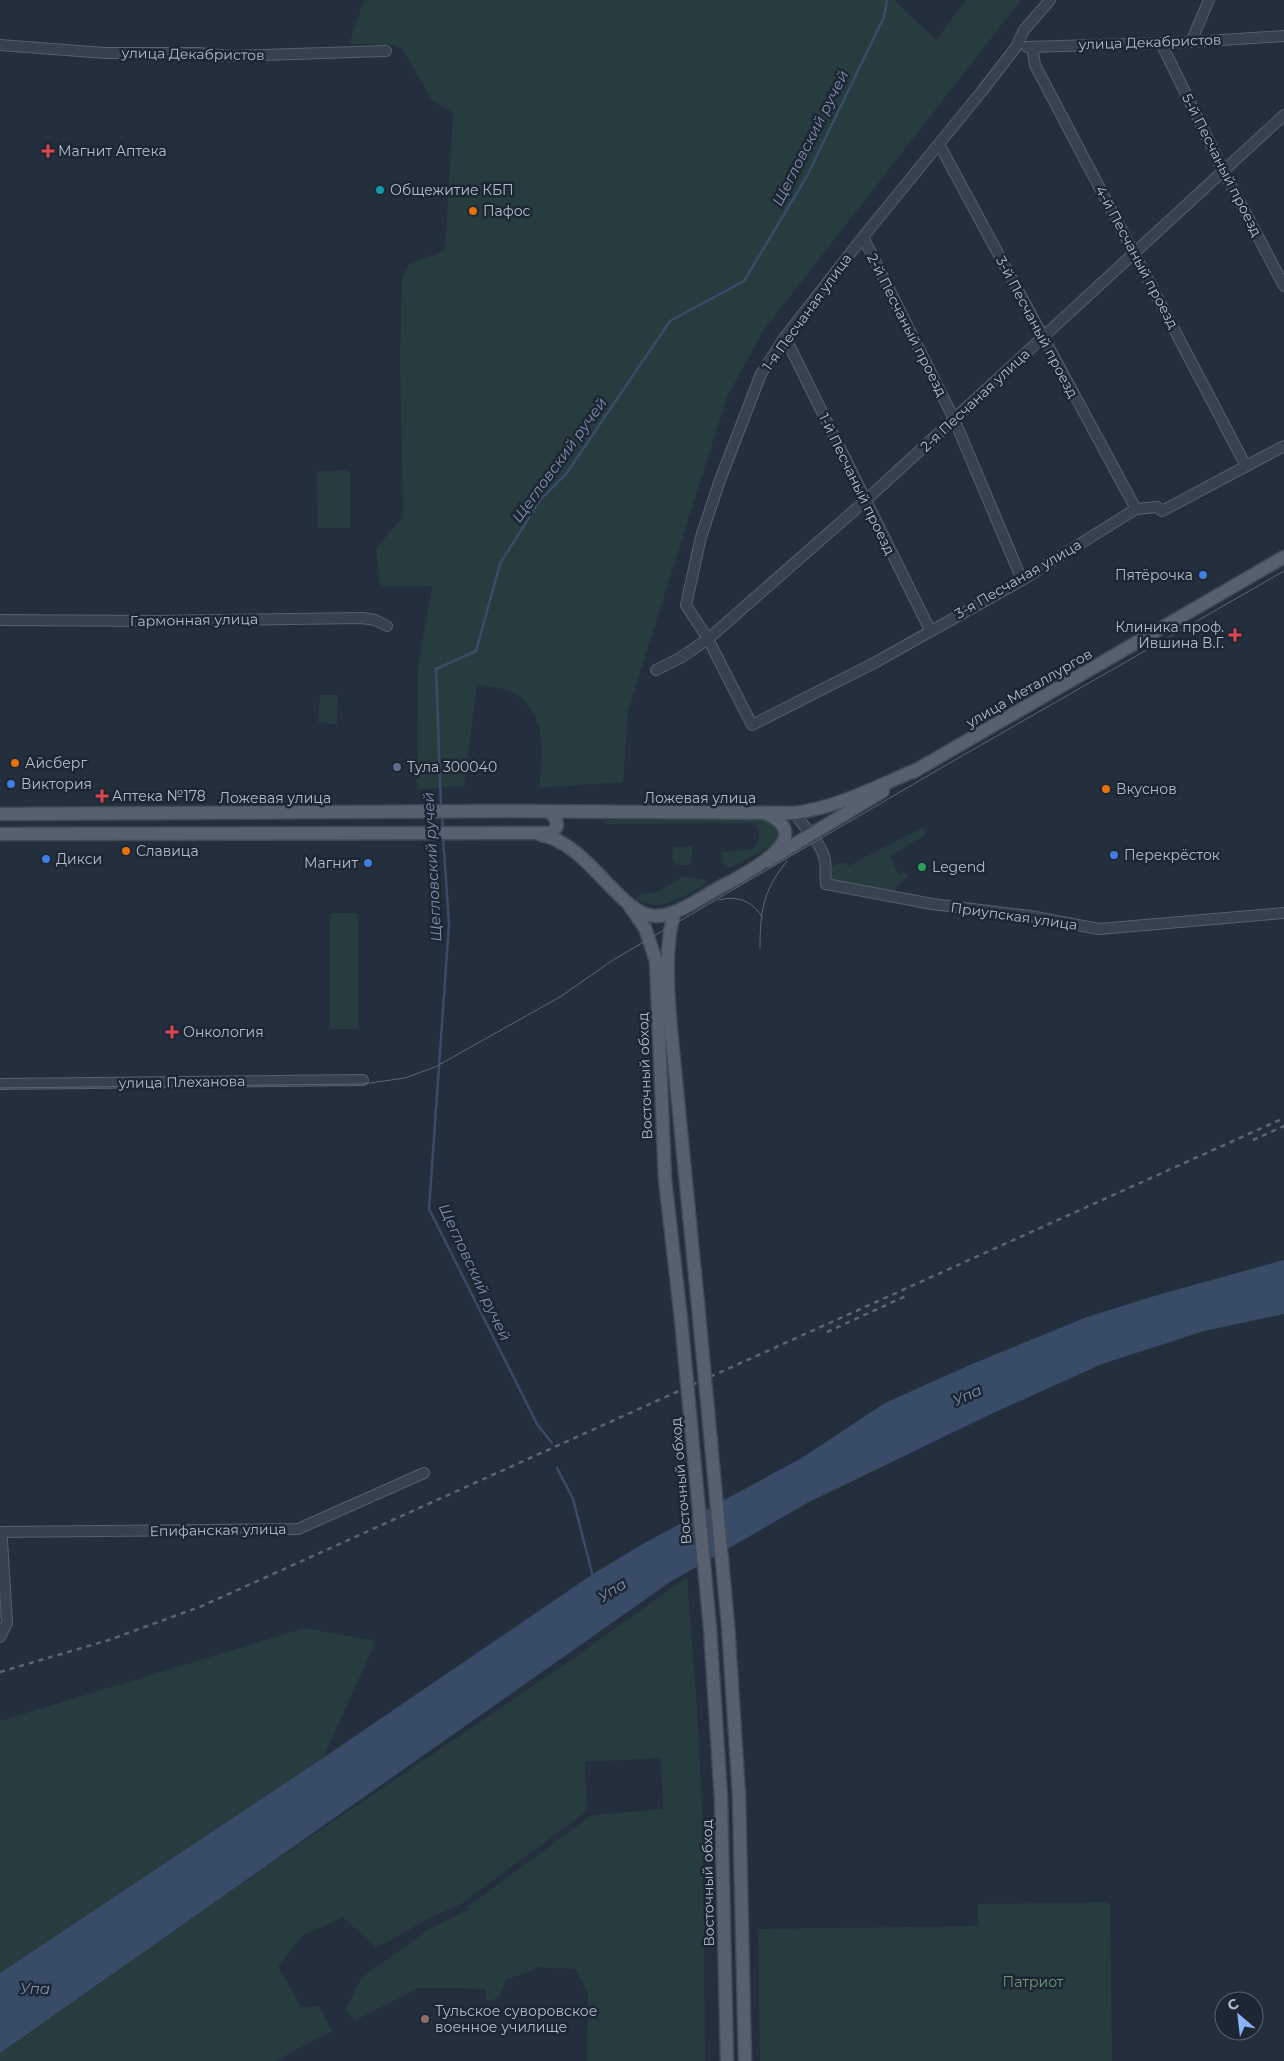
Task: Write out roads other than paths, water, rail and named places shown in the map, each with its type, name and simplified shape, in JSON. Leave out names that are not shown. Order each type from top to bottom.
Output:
[{"type":"main road","name":"улица Металлургов","points":[[768,861],[918,769],[1284,557]]},
{"type":"main road","name":"улица Металлургов","points":[[765,814],[795,813],[821,809],[918,769]]},
{"type":"main road","name":"Ложевая улица","points":[[0,814],[405,812],[765,814],[780,823],[785,837],[781,846],[768,861],[675,912],[656,916],[645,914],[629,905],[581,855],[566,845],[544,836],[520,832]]},
{"type":"main road","points":[[404,832],[398,821],[405,812]]},
{"type":"main road","name":"Ложевая улица","points":[[0,834],[552,832],[558,826],[551,812]]},
{"type":"main road","name":"Восточный обход","points":[[629,905],[645,928],[656,961],[665,1179],[710,1628],[721,1798],[727,2061]]},
{"type":"main road","name":"Восточный обход","points":[[675,912],[669,927],[668,952],[672,1036],[728,1624],[739,1795],[745,2061]]},
{"type":"street","name":"1-я Песчаная улица","points":[[752,725],[708,639],[686,605],[701,537],[720,480],[761,374],[785,337],[863,237],[940,144],[1016,47],[1024,30],[1050,0]]},
{"type":"street","points":[[1191,42],[1209,0]]},
{"type":"street","name":"улица Декабристов","points":[[1016,47],[1191,42],[1284,36]]},
{"type":"street","name":"5-й Песчаный проезд","points":[[1161,42],[1224,172],[1284,286]]},
{"type":"street","name":"улица Декабристов","points":[[0,46],[105,53],[199,53],[231,56],[386,51]]},
{"type":"street","name":"4-й Песчаный проезд","points":[[1032,47],[1035,65],[1134,256],[1170,318],[1246,466]]},
{"type":"street","name":"2-я Песчаная улица","points":[[656,670],[680,658],[708,639],[865,502],[1134,256],[1284,115]]},
{"type":"street","name":"3-й Песчаный проезд","points":[[940,144],[1136,509]]},
{"type":"street","name":"2-й Песчаный проезд","points":[[863,237],[954,419],[1022,580]]},
{"type":"street","name":"1-й Песчаный проезд","points":[[785,337],[930,630]]},
{"type":"street","points":[[1136,509],[1157,507],[1162,511],[1284,446]]},
{"type":"street","name":"3-я Песчаная улица","points":[[752,725],[876,662],[1022,580],[1136,509]]},
{"type":"street","name":"Гармонная улица","points":[[0,620],[153,621],[363,618],[375,620],[387,626]]},
{"type":"street","name":"Приупская улица","points":[[795,813],[812,835],[825,861],[826,884],[932,904],[1030,916],[1099,929],[1284,913]]},
{"type":"street","name":"улица Плеханова","points":[[0,1084],[363,1080]]},
{"type":"street","name":"Епифанская улица","points":[[1,1537],[298,1529],[424,1473]]},
{"type":"street","points":[[0,1637],[7,1623],[1,1537]]},
{"type":"water","name":"Упа","points":[[1284,1260],[1284,1314],[1204,1331],[1102,1364],[991,1414],[809,1502],[670,1582],[0,2053],[0,1973],[323,1758],[593,1574],[641,1545],[800,1459],[885,1403],[972,1364],[1087,1317],[1161,1294]]},
{"type":"waterway","name":"Щегловский ручей","points":[[441,808],[436,669],[476,651],[500,564],[540,500],[566,474],[670,321],[744,281],[807,176],[884,17],[887,0]]},
{"type":"waterway","name":"Щегловский ручей","points":[[442,816],[443,828]]},
{"type":"waterway","name":"Щегловский ручей","points":[[443,836],[449,924],[429,1209],[537,1424],[552,1443]]},
{"type":"waterway","name":"Щегловский ручей","points":[[557,1468],[573,1499],[593,1577]]},
{"type":"tram line","points":[[0,1088],[363,1084],[405,1078],[435,1067],[560,997],[613,960],[941,768],[1284,571]]},
{"type":"tram line","points":[[760,948],[764,902],[773,882],[787,861]]},
{"type":"tram line","points":[[719,900],[732,898],[744,901],[754,907],[762,917]]},
{"type":"railway","points":[[0,1672],[109,1640],[202,1606],[1284,1118]]},
{"type":"railway","points":[[1253,1140],[1284,1126]]},
{"type":"railway","points":[[827,1332],[906,1296]]},
{"type":"place","name":"Магнит Аптека","points":[[48,151]]},
{"type":"place","name":"Общежитие КБП","points":[[380,190]]},
{"type":"place","name":"Пафос","points":[[473,211]]},
{"type":"place","name":"Пятёрочка","points":[[1203,575]]},
{"type":"place","name":"Клиника проф. Ившина В.Г.","points":[[1235,635]]},
{"type":"place","name":"Айсберг","points":[[15,763]]},
{"type":"place","name":"Тула 300040","points":[[397,767]]},
{"type":"place","name":"Виктория","points":[[11,784]]},
{"type":"place","name":"Вкуснов","points":[[1106,789]]},
{"type":"place","name":"Аптека №178","points":[[102,796]]},
{"type":"place","name":"Славица","points":[[126,851]]},
{"type":"place","name":"Перекрёсток","points":[[1114,855]]},
{"type":"place","name":"Дикси","points":[[46,859]]},
{"type":"place","name":"Магнит","points":[[368,863]]},
{"type":"place","name":"Legend","points":[[922,867]]},
{"type":"place","name":"Онкология","points":[[172,1032]]},
{"type":"place","name":"Тульское суворовское военное училище","points":[[425,2019]]},
{"type":"park label","name":"Патриот","points":[[1033,1982]]}]
